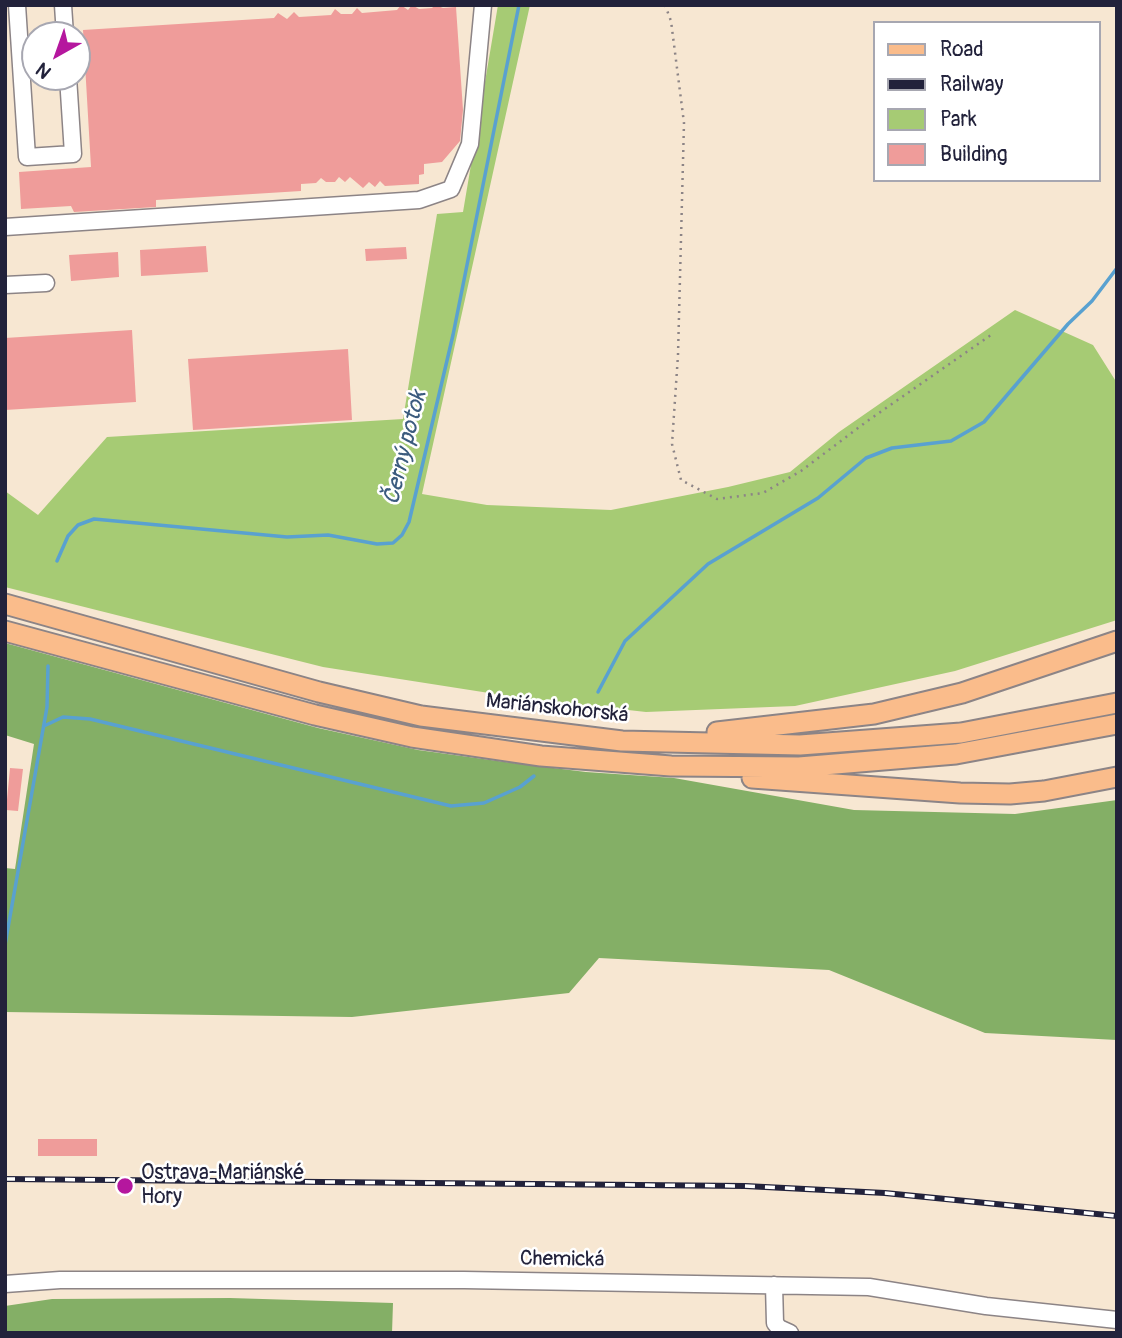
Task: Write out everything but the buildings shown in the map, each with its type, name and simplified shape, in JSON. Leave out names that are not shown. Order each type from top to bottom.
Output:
[{"type":"main road","name":"Mariánskohorská","points":[[5,604],[319,692],[408,713],[622,741],[800,745],[961,733],[1117,703]]},
{"type":"main road","points":[[5,631],[315,715],[412,737],[541,755],[671,766],[739,777],[960,793],[1010,794],[1044,791],[1117,777]]},
{"type":"main road","points":[[622,741],[779,727],[874,714],[962,693],[1117,641]]},
{"type":"main road","points":[[671,766],[799,767],[956,754],[1117,724]]},
{"type":"street","points":[[17,5],[21,65]]},
{"type":"street","points":[[5,211],[6,226],[419,200],[451,189],[470,144],[482,5]]},
{"type":"street","points":[[23,91],[27,156],[73,154],[69,91]]},
{"type":"street","points":[[5,285],[46,283]]},
{"type":"street","name":"Chemická","points":[[5,1284],[60,1280],[464,1280],[869,1287],[986,1306],[1117,1320]]},
{"type":"street","points":[[774,1285],[775,1323],[790,1333]]},
{"type":"street","points":[[1079,1315],[1080,1333]]},
{"type":"path","points":[[665,5],[671,21],[684,122],[678,355],[672,444],[681,480],[717,499],[763,493],[800,471],[991,335]]},
{"type":"green space","points":[[498,5],[530,5],[422,494],[487,505],[611,510],[790,472],[839,432],[1015,310],[1093,345],[1117,383],[1117,620],[955,671],[795,706],[646,712],[521,698],[323,667],[5,587],[5,491],[38,515],[107,437],[403,419],[437,214],[463,212]]},
{"type":"green space","points":[[5,643],[318,728],[418,750],[586,772],[674,778],[854,810],[1015,814],[1117,800],[1117,1040],[985,1033],[829,970],[599,958],[569,993],[352,1017],[5,1012],[5,868],[15,869],[34,744],[5,735]]},
{"type":"green space","points":[[230,1298],[393,1303],[392,1333],[5,1333],[5,1306],[52,1299]]},
{"type":"waterway","name":"Černý potok","points":[[57,561],[68,536],[78,525],[94,519],[287,537],[328,535],[377,544],[393,543],[402,535],[409,522],[453,335],[519,5]]},
{"type":"waterway","points":[[598,692],[625,641],[708,564],[818,498],[866,458],[892,448],[951,441],[984,422],[1068,324],[1092,301],[1117,268]]},
{"type":"waterway","name":"Černý potok","points":[[5,945],[47,707],[48,666]]},
{"type":"waterway","points":[[44,726],[63,717],[90,719],[451,806],[484,803],[520,787],[534,776]]},
{"type":"railway","points":[[5,1179],[745,1186],[885,1193],[1117,1216]]},
{"type":"place","name":"Ostrava-Mariánské Hory","points":[[125,1186]]}]
